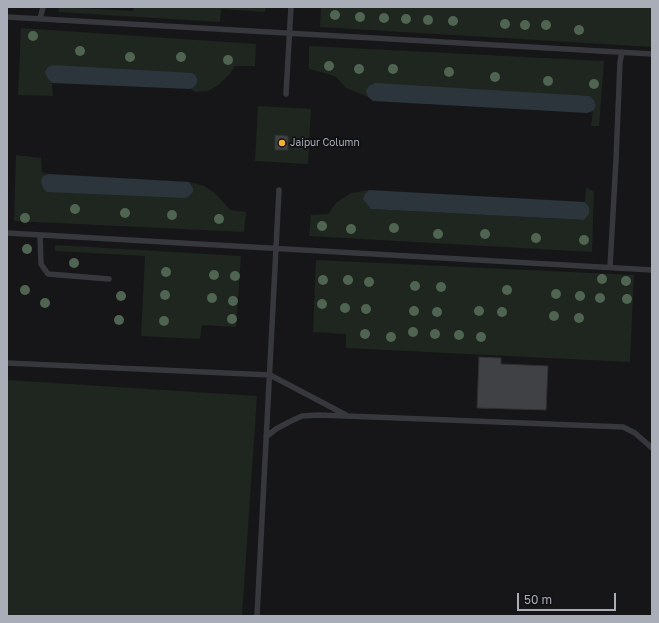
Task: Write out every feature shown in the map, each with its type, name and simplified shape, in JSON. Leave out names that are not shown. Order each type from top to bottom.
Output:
[{"type":"lane","points":[[40,19],[44,7]]},
{"type":"lane","points":[[286,94],[291,7]]},
{"type":"lane","points":[[7,17],[652,54]]},
{"type":"lane","points":[[610,267],[620,62],[622,52]]},
{"type":"lane","points":[[257,616],[279,190]]},
{"type":"lane","points":[[7,233],[652,270]]},
{"type":"lane","points":[[40,235],[41,264],[48,274],[109,279]]},
{"type":"lane","points":[[7,363],[270,374],[348,416]]},
{"type":"lane","points":[[266,437],[276,429],[302,416],[318,415],[623,427],[635,433],[652,448]]},
{"type":"shaded area","points":[[59,7],[133,11],[134,7],[266,7],[265,12],[221,9],[220,22],[58,12]]},
{"type":"shaded area","points":[[321,7],[652,7],[652,47],[320,27]]},
{"type":"shaded area","points":[[21,28],[256,44],[255,66],[235,66],[230,74],[218,85],[208,91],[196,92],[190,89],[194,87],[48,79],[52,83],[53,96],[18,95]]},
{"type":"shaded area","points":[[309,46],[604,61],[599,126],[591,126],[593,111],[596,106],[369,86],[367,91],[368,97],[346,88],[336,77],[309,69]]},
{"type":"shaded area","points":[[53,65],[193,73],[197,78],[197,83],[190,89],[52,83],[48,79],[45,72],[48,67]]},
{"type":"shaded area","points":[[375,83],[589,96],[594,100],[596,106],[593,111],[587,113],[373,101],[368,97],[366,91],[369,86]]},
{"type":"shaded area","points":[[258,106],[311,109],[308,164],[255,161]]},
{"type":"shaded area","points":[[16,155],[41,158],[42,172],[49,174],[43,176],[193,188],[189,182],[204,186],[216,194],[230,210],[246,212],[244,232],[14,221]]},
{"type":"shaded area","points":[[49,174],[189,182],[193,188],[193,192],[185,198],[47,192],[43,188],[41,182],[43,176]]},
{"type":"shaded area","points":[[586,187],[594,192],[592,252],[309,236],[311,215],[328,214],[337,202],[351,193],[369,190],[365,194],[371,209],[584,220],[589,207],[585,202]]},
{"type":"shaded area","points":[[369,190],[585,202],[589,207],[589,214],[584,220],[371,209],[363,199]]},
{"type":"shaded area","points":[[55,245],[241,256],[236,327],[202,325],[200,339],[141,336],[145,256],[55,251]]},
{"type":"shaded area","points":[[316,260],[634,275],[630,362],[346,348],[346,334],[313,332]]},
{"type":"shaded area","points":[[7,380],[257,396],[242,616],[7,616]]},
{"type":"building","name":"Jaipur Column","points":[[275,135],[288,136],[288,150],[275,150]]},
{"type":"building","points":[[479,357],[501,358],[501,364],[548,366],[546,410],[477,408]]},
{"type":"place","name":"Jaipur Column","points":[[282,143]]}]
